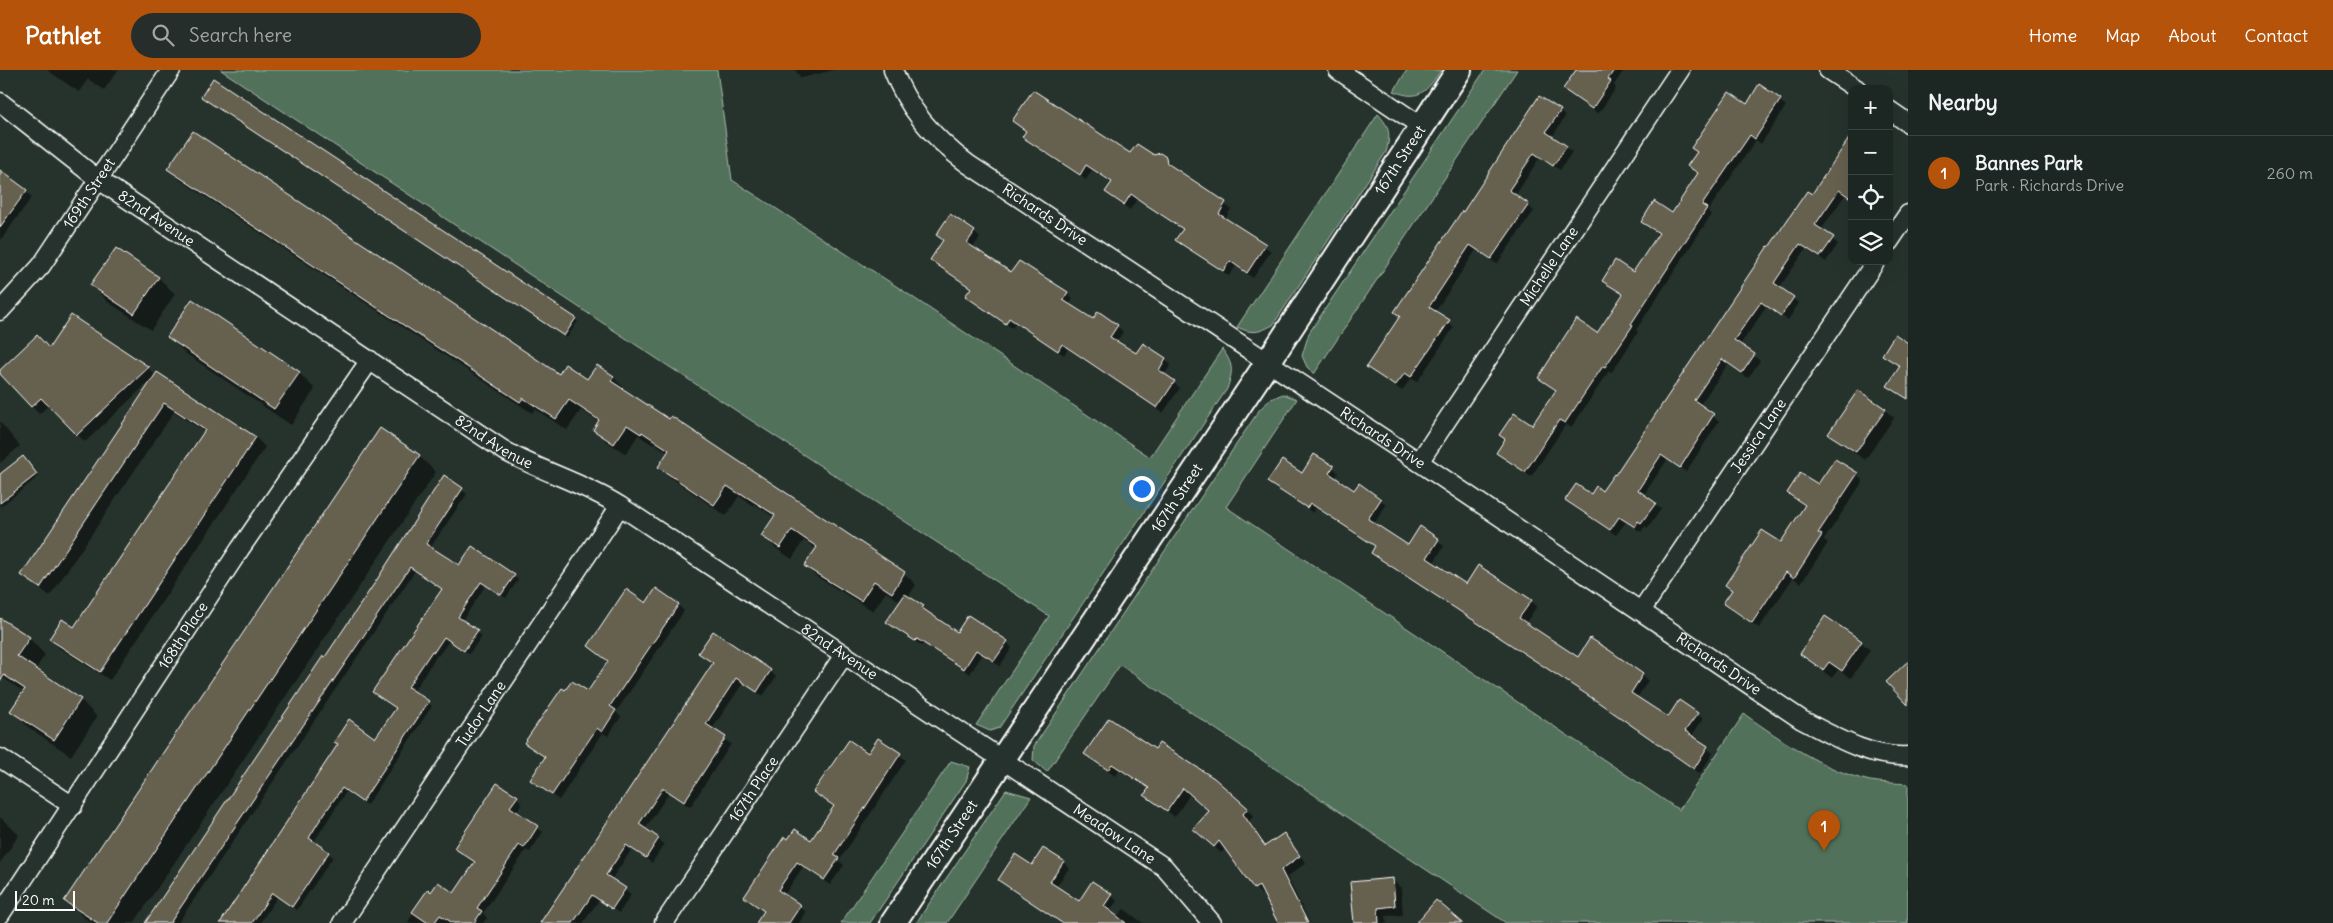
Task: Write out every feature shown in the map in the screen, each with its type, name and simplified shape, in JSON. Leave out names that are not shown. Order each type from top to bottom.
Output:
[{"type":"street","name":"169th Street","points":[[0,311],[41,266],[171,70]]},
{"type":"street","name":"Richards Drive","points":[[893,70],[903,95],[917,116],[950,151],[1419,462],[1802,720],[1842,740],[1870,751],[1908,756]]},
{"type":"street","points":[[1338,70],[1421,126]]},
{"type":"street","name":"167th Street","points":[[892,923],[1268,362],[1421,126],[1460,70]]},
{"type":"street","name":"Michelle Lane","points":[[1419,462],[1680,70]]},
{"type":"street","points":[[1828,70],[1851,85]]},
{"type":"street","name":"82nd Avenue","points":[[0,102],[99,180],[505,451],[523,461],[591,490],[620,506],[1002,760]]},
{"type":"street","points":[[1893,113],[1908,123]]},
{"type":"street","points":[[1893,236],[1908,214]]},
{"type":"street","name":"Jessica Lane","points":[[1641,611],[1873,265]]},
{"type":"street","name":"168th Place","points":[[0,915],[240,549],[370,360]]},
{"type":"street","name":"Tudor Lane","points":[[342,923],[620,506]]},
{"type":"street","name":"167th Place","points":[[664,923],[844,655]]},
{"type":"street","points":[[0,758],[73,806]]},
{"type":"street","name":"Meadow Lane","points":[[1002,760],[1164,867],[1212,923]]},
{"type":"green space","points":[[221,70],[717,70],[732,180],[896,286],[1150,457],[1222,349],[1229,359],[1231,368],[1229,383],[1227,389],[999,728],[990,731],[976,725],[1049,616]]},
{"type":"green space","points":[[1407,70],[1441,70],[1427,89],[1422,93],[1410,95],[1394,91]]},
{"type":"green space","points":[[1485,70],[1517,70],[1314,374],[1307,367],[1302,356],[1309,333]]},
{"type":"green space","points":[[1378,114],[1387,127],[1389,141],[1386,152],[1273,325],[1255,332],[1237,327]]},
{"type":"green space","points":[[1283,394],[1297,399],[1226,507],[1679,810],[1744,714],[1804,754],[1836,770],[1870,781],[1908,784],[1908,923],[1506,923],[1120,665],[1047,772],[1033,760],[1034,746],[1260,409],[1271,399]]},
{"type":"green space","points":[[951,761],[970,767],[966,781],[870,923],[841,923]]},
{"type":"green space","points":[[1006,790],[1031,797],[947,923],[916,923]]},
{"type":"building","points":[[1576,70],[1614,70],[1608,79],[1611,81],[1592,109],[1563,89]]},
{"type":"building","points":[[213,78],[576,318],[564,336],[201,97]]},
{"type":"building","points":[[1759,84],[1781,99],[1755,139],[1750,135],[1702,205],[1707,208],[1605,367],[1603,366],[1565,423],[1559,420],[1525,472],[1496,453],[1505,439],[1499,435],[1514,413],[1532,425],[1556,390],[1538,378],[1576,319],[1597,333],[1623,294],[1602,281],[1615,260],[1633,272],[1659,233],[1641,222],[1654,201],[1672,213],[1698,173],[1687,166],[1697,152],[1691,148],[1729,92],[1747,104]]},
{"type":"building","points":[[1033,90],[1130,153],[1137,144],[1154,155],[1160,153],[1166,157],[1167,163],[1226,202],[1219,214],[1266,244],[1247,273],[1230,261],[1223,271],[1175,240],[1183,229],[1131,194],[1124,205],[1105,192],[1112,182],[1086,165],[1080,175],[1022,137],[1026,131],[1012,121]]},
{"type":"building","points":[[1539,96],[1561,110],[1546,132],[1567,146],[1553,166],[1534,153],[1509,190],[1529,204],[1491,259],[1470,245],[1429,307],[1450,320],[1411,377],[1405,373],[1395,386],[1366,367],[1400,316],[1394,312],[1463,212]]},
{"type":"building","points":[[193,131],[559,374],[565,364],[587,379],[597,365],[614,376],[611,381],[669,419],[671,416],[905,572],[892,593],[874,581],[861,601],[804,566],[817,547],[792,530],[780,548],[761,536],[775,515],[727,486],[714,505],[658,467],[669,450],[642,432],[641,434],[627,425],[614,444],[593,430],[599,420],[569,400],[556,419],[523,398],[520,402],[167,169]]},
{"type":"building","points":[[1848,140],[1848,196],[1839,190],[1815,225],[1834,237],[1820,257],[1800,244],[1774,283],[1794,297],[1781,316],[1761,302],[1734,340],[1755,354],[1742,373],[1722,359],[1694,400],[1714,414],[1680,468],[1661,455],[1638,490],[1656,503],[1641,523],[1638,521],[1635,527],[1619,517],[1610,530],[1565,500],[1576,484],[1591,494],[1596,486],[1602,491],[1615,475],[1768,246],[1807,191],[1812,194]]},
{"type":"building","points":[[0,170],[27,190],[0,227]]},
{"type":"building","points":[[950,214],[975,231],[967,243],[1011,272],[1019,261],[1068,292],[1063,300],[1093,319],[1098,311],[1118,325],[1110,337],[1136,353],[1143,343],[1166,358],[1159,370],[1175,381],[1157,408],[1062,344],[1058,351],[1009,318],[1006,324],[965,296],[971,288],[930,260],[943,240],[936,235]]},
{"type":"building","points":[[116,248],[159,277],[134,314],[90,285]]},
{"type":"building","points":[[192,299],[300,372],[274,409],[167,337]]},
{"type":"building","points":[[71,315],[149,367],[77,435],[41,398],[31,407],[0,374],[0,370],[37,335],[49,348]]},
{"type":"building","points":[[1895,334],[1908,343],[1908,399],[1887,386],[1900,366],[1882,355]]},
{"type":"building","points":[[157,372],[256,437],[100,672],[49,639],[62,619],[74,627],[205,430],[164,403],[40,588],[21,575]]},
{"type":"building","points":[[1858,390],[1886,409],[1856,452],[1828,434]]},
{"type":"building","points":[[380,428],[420,455],[107,923],[98,923],[64,901]]},
{"type":"building","points":[[1314,454],[1334,466],[1329,473],[1354,490],[1359,483],[1381,499],[1368,519],[1408,545],[1420,526],[1439,539],[1427,558],[1466,584],[1478,565],[1532,600],[1519,618],[1578,657],[1590,638],[1609,650],[1643,674],[1631,693],[1668,717],[1679,700],[1698,713],[1685,731],[1708,746],[1694,769],[1598,702],[1371,553],[1375,546],[1310,503],[1307,508],[1267,482],[1282,460],[1302,473]]},
{"type":"building","points":[[23,456],[37,474],[0,503],[0,474]]},
{"type":"building","points":[[1835,459],[1858,473],[1818,533],[1822,535],[1794,578],[1786,572],[1752,623],[1723,603],[1732,590],[1725,585],[1762,530],[1781,542],[1805,505],[1787,493],[1800,473],[1818,484]]},
{"type":"building","points":[[444,475],[463,488],[426,544],[459,565],[472,546],[515,575],[501,595],[481,582],[458,617],[478,630],[464,651],[444,637],[434,652],[432,651],[408,687],[429,701],[362,802],[342,788],[318,823],[309,838],[329,852],[292,907],[272,893],[252,923],[220,923],[338,744],[334,742],[349,719],[375,738],[396,708],[372,692],[442,589],[410,567],[170,923],[145,923],[323,656],[325,657],[376,581]]},
{"type":"building","points":[[656,588],[679,604],[610,706],[616,710],[602,732],[597,728],[552,795],[530,780],[545,757],[524,743],[562,688],[565,690],[572,681],[588,691],[608,661],[588,646],[626,589],[646,603]]},
{"type":"building","points":[[905,594],[924,606],[922,608],[957,632],[968,615],[1008,641],[994,661],[976,650],[964,669],[886,622]]},
{"type":"building","points":[[1825,616],[1862,641],[1842,671],[1829,662],[1823,670],[1800,654]]},
{"type":"building","points":[[0,618],[30,637],[17,656],[81,699],[54,740],[10,711],[25,689],[4,675],[0,682]]},
{"type":"building","points":[[713,631],[771,670],[757,692],[736,678],[706,724],[726,737],[684,802],[663,788],[639,824],[659,838],[646,858],[626,845],[606,875],[626,888],[612,909],[592,895],[573,923],[540,923],[713,663],[698,653]]},
{"type":"building","points":[[1908,661],[1908,705],[1886,682]]},
{"type":"building","points":[[1109,718],[1155,749],[1159,743],[1214,778],[1248,808],[1243,814],[1265,846],[1284,833],[1300,856],[1281,870],[1308,923],[1278,923],[1259,886],[1254,889],[1219,841],[1214,847],[1193,829],[1209,811],[1183,788],[1167,811],[1144,795],[1149,788],[1112,764],[1108,770],[1084,754]]},
{"type":"building","points":[[878,738],[901,753],[834,855],[839,858],[824,880],[797,862],[778,890],[801,905],[789,923],[756,923],[764,911],[744,897],[784,837],[788,839],[795,829],[811,840],[834,806],[813,792],[849,740],[868,753]]},
{"type":"building","points":[[497,783],[518,796],[510,807],[538,826],[524,848],[519,845],[477,908],[482,911],[474,923],[453,923],[440,915],[434,923],[428,923],[412,912],[428,889],[431,892],[438,882],[454,893],[475,862],[454,848]]},
{"type":"building","points":[[1043,848],[1064,861],[1050,882],[1079,901],[1092,881],[1112,894],[1104,906],[1126,923],[1062,923],[998,880],[1015,854],[1032,865]]},
{"type":"building","points":[[1393,878],[1395,906],[1378,908],[1379,923],[1354,923],[1350,882]]},
{"type":"building","points":[[1436,900],[1463,923],[1416,923]]},
{"type":"place","name":"Bannes Park","points":[[1824,851]]}]
